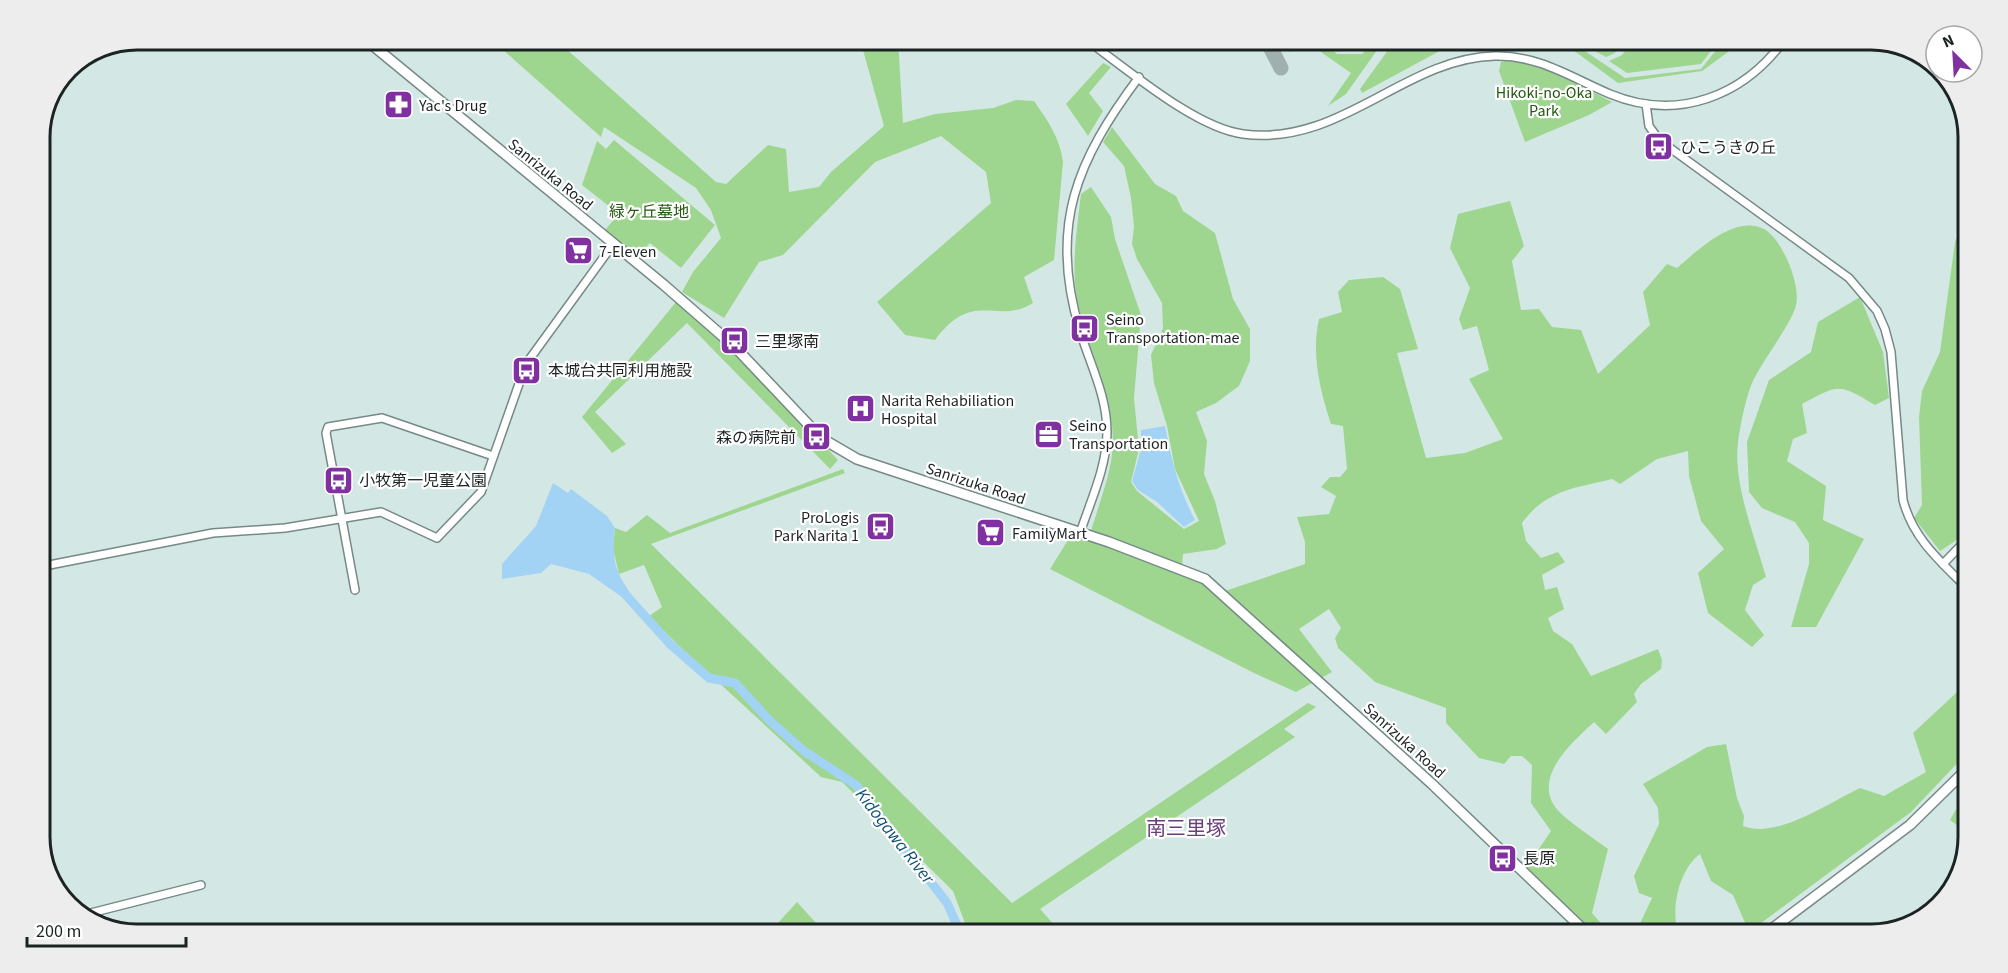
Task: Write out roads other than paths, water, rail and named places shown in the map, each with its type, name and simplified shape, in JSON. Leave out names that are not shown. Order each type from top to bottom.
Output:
[{"type":"main road","name":"Sanrizuka Road","points":[[378,50],[614,243],[735,346],[821,438],[834,448],[857,459],[1080,533],[1196,575],[1215,586],[1432,784],[1578,924]]},
{"type":"main road","points":[[1779,924],[1919,817],[1958,778]]},
{"type":"street","points":[[1101,50],[1201,120],[1243,134],[1273,135],[1306,130],[1359,109],[1442,67],[1495,56],[1543,63],[1610,94],[1647,104],[1688,104],[1735,88],[1755,75],[1776,50]]},
{"type":"street","points":[[1080,533],[1102,465],[1107,433],[1101,393],[1076,316],[1068,282],[1068,220],[1089,152],[1110,116],[1139,77]]},
{"type":"street","points":[[1647,104],[1649,126],[1659,140],[1849,278],[1877,311],[1891,352],[1905,508],[1916,534],[1958,579]]},
{"type":"street","points":[[50,565],[213,533],[285,528],[386,513],[437,538],[481,492],[526,364],[614,243]]},
{"type":"street","points":[[355,590],[326,432],[330,426],[382,418],[493,456]]},
{"type":"street","points":[[1943,564],[1958,548]]},
{"type":"street","points":[[94,912],[201,885]]},
{"type":"water","points":[[1165,426],[1176,474],[1195,520],[1184,527],[1157,502],[1138,490],[1132,481],[1141,449],[1141,430]]},
{"type":"water","points":[[553,483],[568,493],[571,489],[607,516],[615,528],[616,566],[634,598],[629,602],[589,574],[551,564],[541,573],[502,579],[502,564],[536,526]]},
{"type":"waterway","name":"Kidogawa River","points":[[624,593],[670,644],[709,678],[735,683],[770,721],[804,751],[856,785],[947,903],[956,924]]},
{"type":"place","name":"Yac's Drug","points":[[398,105]]},
{"type":"place","name":"ひこうきの丘","points":[[1659,147]]},
{"type":"place","name":"7-Eleven","points":[[578,251]]},
{"type":"place","name":"Seino Transportation-mae","points":[[1085,328]]},
{"type":"place","name":"三里塚南","points":[[734,341]]},
{"type":"place","name":"本城台共同利用施設","points":[[527,370]]},
{"type":"place","name":"Narita Rehabiliation Hospital","points":[[860,409]]},
{"type":"place","name":"Seino Transportation","points":[[1048,434]]},
{"type":"place","name":"森の病院前","points":[[817,437]]},
{"type":"place","name":"小牧第一児童公園","points":[[338,480]]},
{"type":"place","name":"ProLogis Park Narita 1","points":[[880,526]]},
{"type":"place","name":"FamilyMart","points":[[991,533]]},
{"type":"place","name":"長原","points":[[1502,858]]},
{"type":"district","name":"南三里塚","points":[[1186,828]]},
{"type":"park label","name":"Hikoki-no-Oka Park","points":[[1544,101]]},
{"type":"park label","name":"緑ヶ丘墓地","points":[[649,211]]}]
